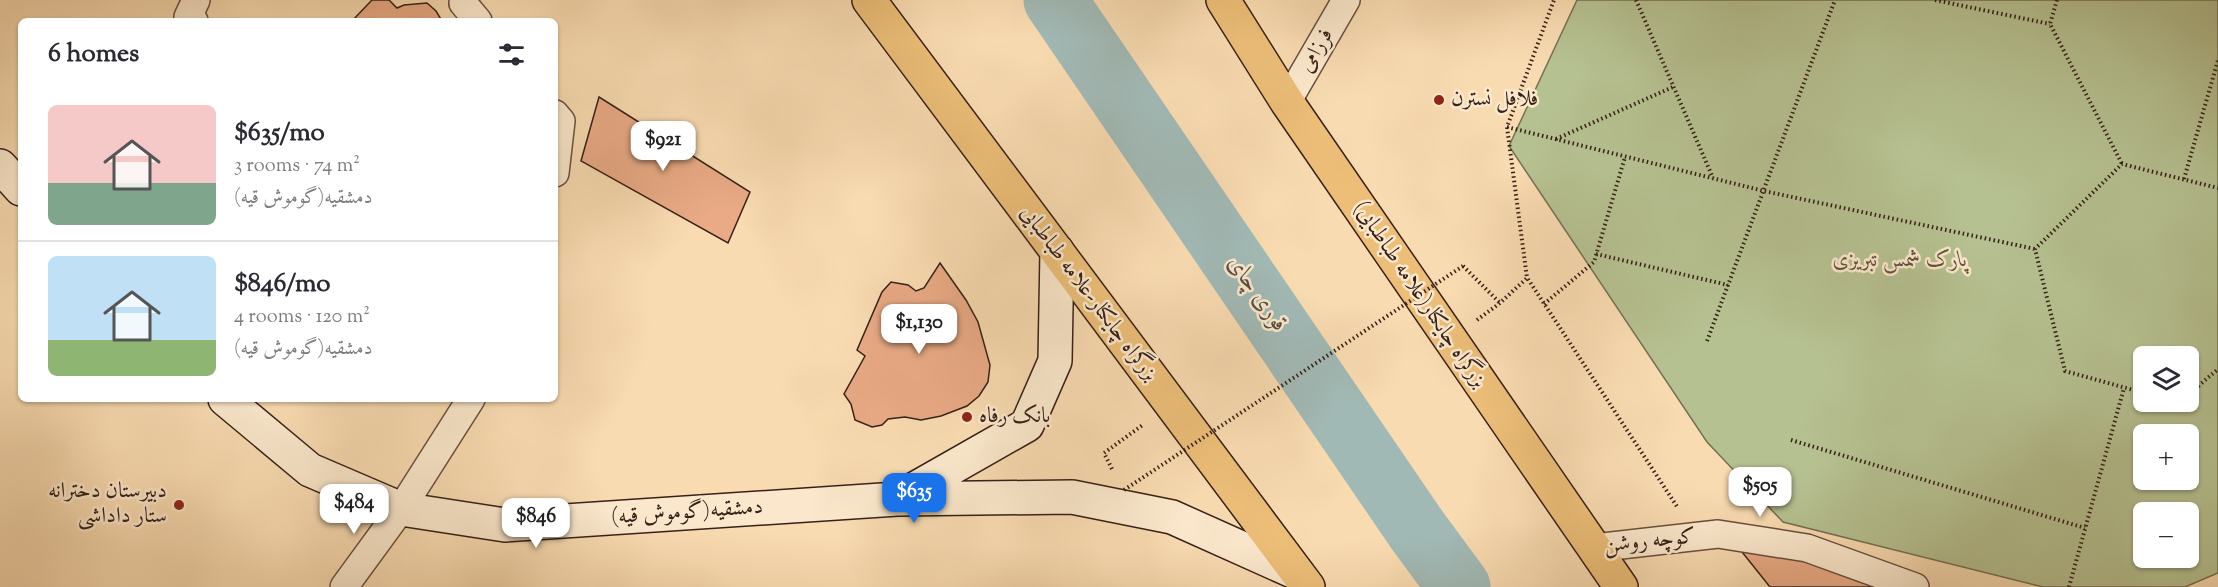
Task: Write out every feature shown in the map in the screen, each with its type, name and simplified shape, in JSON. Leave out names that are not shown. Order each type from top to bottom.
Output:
[{"type":"highway","name":"بزرگراه چایکنار-علامه طباطبایی","points":[[869,0],[1303,580]]},
{"type":"highway","name":"بزرگراه چایکنار(علامه طباطبایی)","points":[[1223,0],[1287,102],[1621,587]]},
{"type":"main road","points":[[0,166],[18,186]]},
{"type":"main road","points":[[897,499],[1027,425],[1055,361],[1057,251]]},
{"type":"main road","name":"دمشقیه(گوموش قیه)","points":[[229,402],[310,470],[401,509],[505,525],[897,499],[1072,497],[1172,517],[1303,580]]},
{"type":"street","points":[[190,18],[196,0]]},
{"type":"street","name":"فرزامی","points":[[1287,102],[1346,0]]},
{"type":"street","points":[[558,118],[561,121],[558,147]]},
{"type":"street","points":[[344,587],[401,509],[469,402]]},
{"type":"street","name":"کوچه روشن","points":[[1594,548],[1718,534],[1807,548],[1916,587]]},
{"type":"path","points":[[1554,0],[1507,127],[1527,278],[1696,537]]},
{"type":"path","points":[[1636,0],[1713,178]]},
{"type":"path","points":[[1707,341],[1835,0]]},
{"type":"path","points":[[1935,0],[2050,24]]},
{"type":"path","points":[[2057,0],[2050,24],[2122,164],[2218,188]]},
{"type":"path","points":[[2184,179],[2218,60]]},
{"type":"path","points":[[1555,139],[1673,87]]},
{"type":"path","points":[[1507,127],[1764,191],[2035,249]]},
{"type":"path","points":[[1544,304],[1594,262],[1625,157]]},
{"type":"path","points":[[2035,249],[2122,164]]},
{"type":"path","points":[[2035,249],[2065,371],[2133,390]]},
{"type":"path","points":[[1596,254],[1728,285]]},
{"type":"path","points":[[1124,490],[1463,266],[1500,303],[1527,278]]},
{"type":"path","points":[[2199,385],[2218,369]]},
{"type":"path","points":[[2069,587],[2124,388]]},
{"type":"path","points":[[1104,453],[1171,404]]},
{"type":"path","points":[[1791,440],[2085,528]]},
{"type":"green space","name":"پارک شمس تبریزی","points":[[1577,0],[2218,0],[2218,573],[2185,587],[2043,587],[1783,522],[1707,442],[1509,146]]},
{"type":"building","points":[[372,0],[389,0],[397,8],[404,5],[427,3],[440,18],[355,18]]},
{"type":"building","points":[[599,97],[750,192],[728,243],[581,161]]},
{"type":"building","points":[[940,263],[966,300],[978,322],[990,365],[988,382],[979,396],[967,406],[941,416],[921,420],[905,417],[888,419],[882,425],[872,427],[855,420],[851,404],[844,394],[865,356],[857,350],[882,292],[891,282],[908,285],[916,291],[924,288]]},
{"type":"building","points":[[1738,547],[1806,555],[1914,587],[1770,587]]},
{"type":"waterway","name":"قوری چای","points":[[1055,0],[1417,530],[1459,587]]},
{"type":"place","name":"فلافل نسترن","points":[[1439,100]]},
{"type":"place","name":"بانک رفاه","points":[[967,417]]},
{"type":"place","name":"دبیرستان دخترانه ستار داداشی","points":[[179,505]]}]
